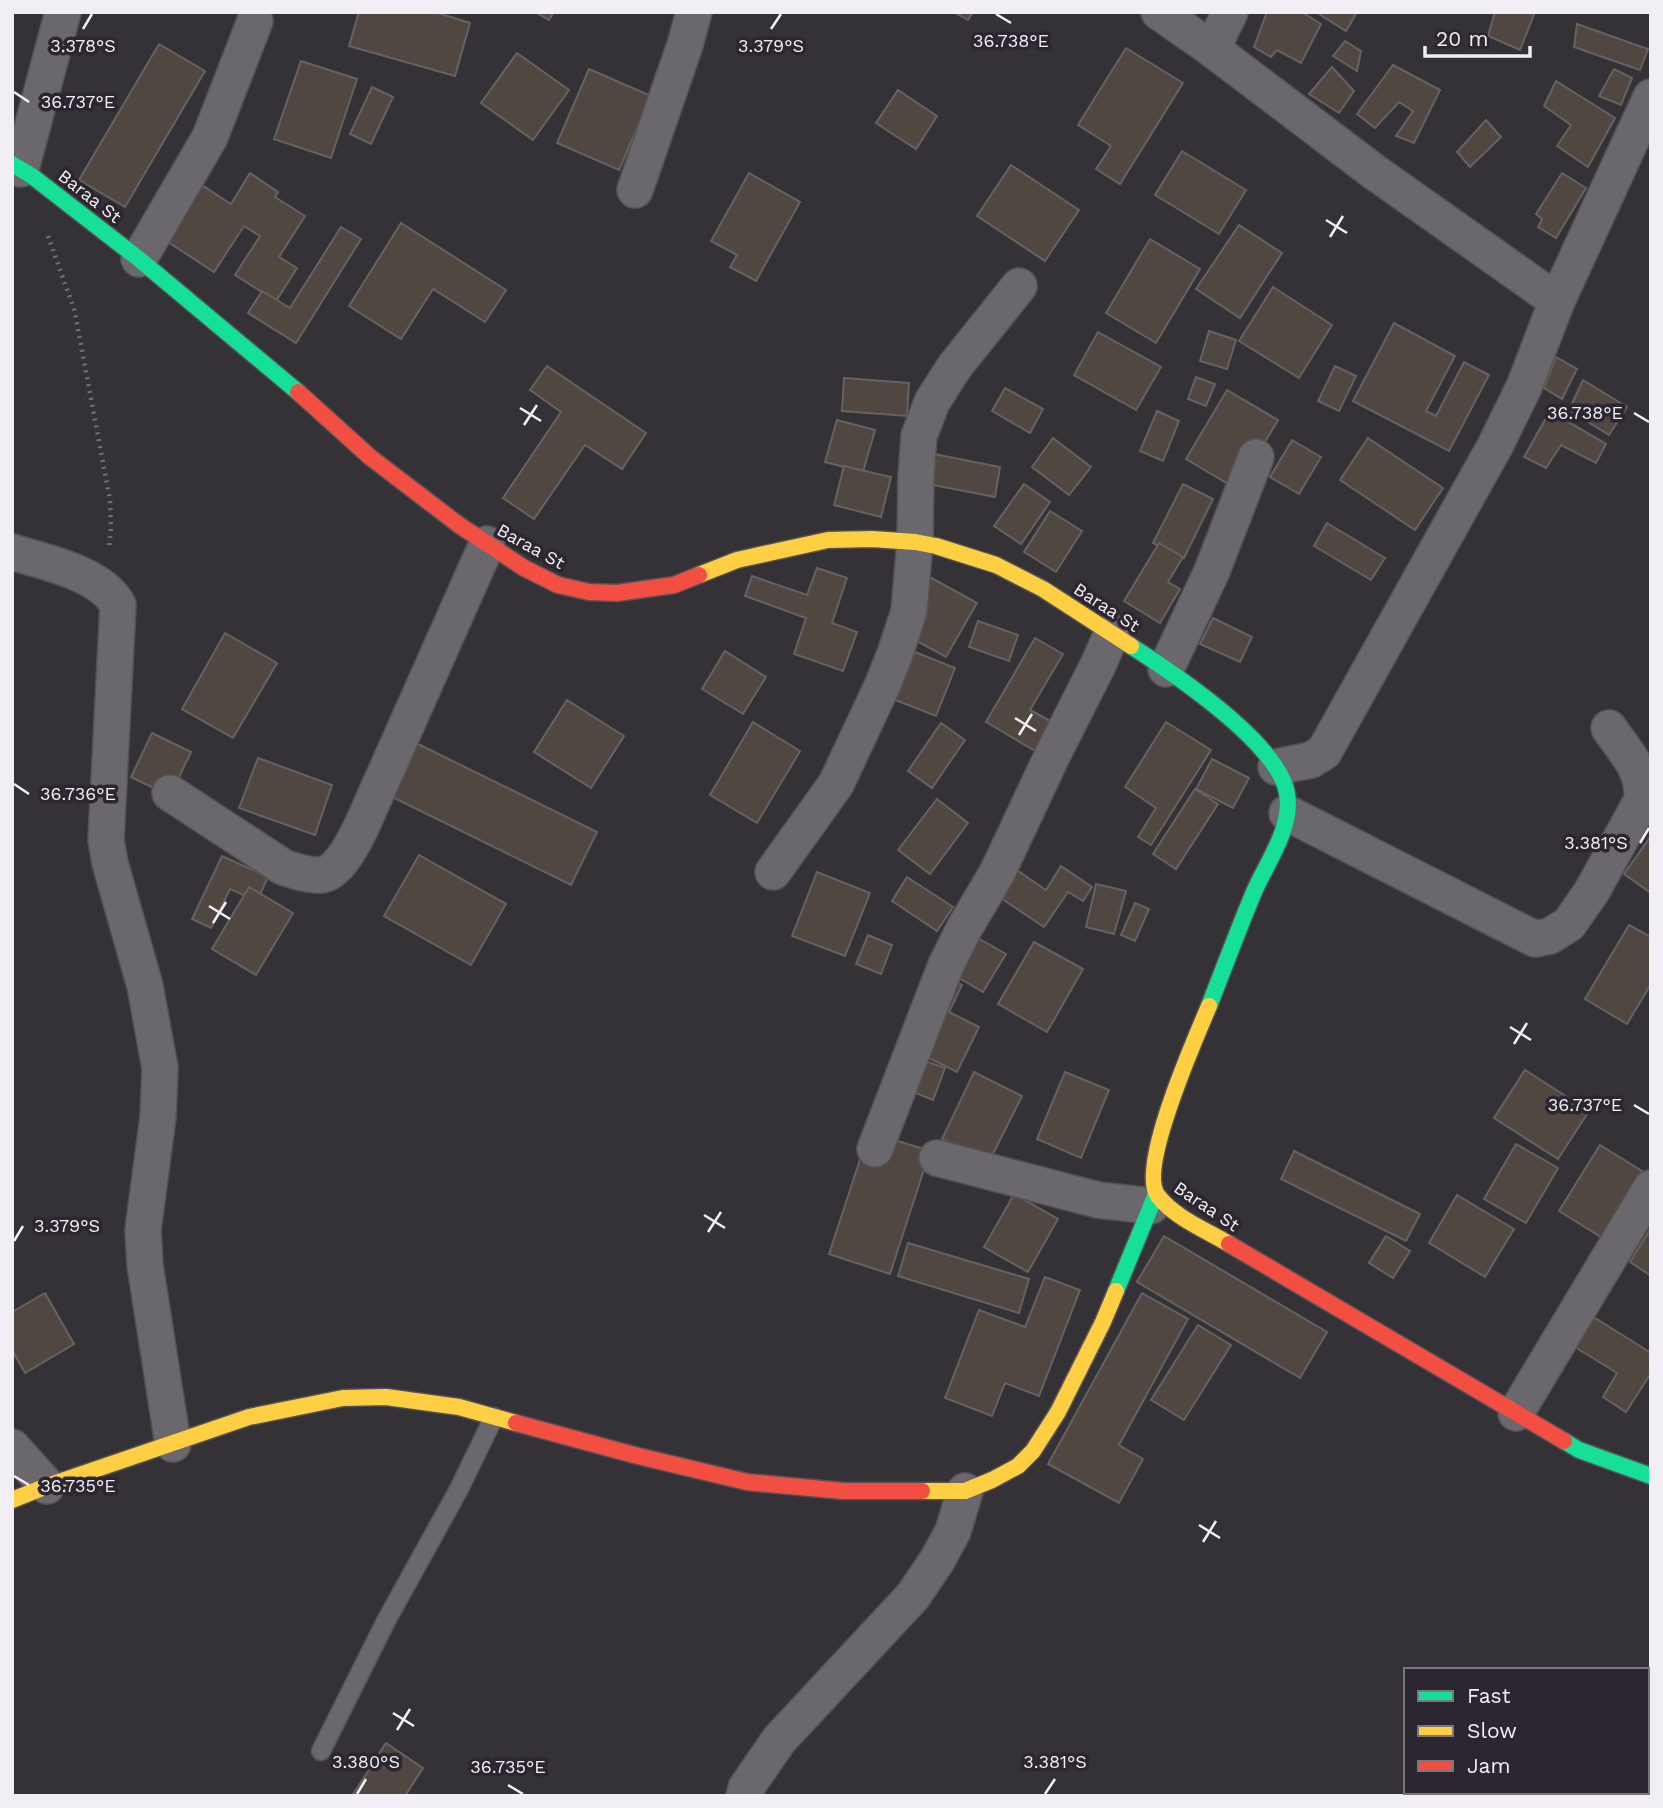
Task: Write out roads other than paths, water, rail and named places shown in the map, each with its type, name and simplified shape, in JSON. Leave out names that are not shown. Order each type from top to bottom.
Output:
[{"type":"street","points":[[17,166],[63,12]]},
{"type":"street","points":[[635,190],[694,12]]},
{"type":"street","points":[[1159,12],[1212,49],[1373,172],[1557,300]]},
{"type":"street","points":[[1212,49],[1230,12]]},
{"type":"street","points":[[139,259],[210,137],[255,21]]},
{"type":"street","points":[[1276,767],[1311,760],[1320,756],[1328,745],[1495,446],[1524,387],[1557,300],[1651,97]]},
{"type":"street","name":"Baraa St","points":[[17,166],[139,259],[287,382],[370,457],[458,525],[524,568],[558,585],[589,592],[617,593],[674,585],[737,560],[828,540],[872,539],[936,546],[996,565],[1043,589],[1166,669],[1224,713],[1264,751],[1276,767],[1287,792],[1287,813],[1280,839],[1251,902],[1163,1125],[1155,1162],[1153,1200],[1579,1450],[1651,1476]]},
{"type":"street","points":[[773,873],[836,784],[883,684],[909,611],[919,436],[932,402],[955,366],[1018,286]]},
{"type":"street","points":[[1166,669],[1212,571],[1256,457]]},
{"type":"street","points":[[170,793],[283,867],[298,873],[329,873],[350,848],[363,823],[487,544]]},
{"type":"street","points":[[12,552],[84,576],[105,588],[118,605],[106,840],[145,986],[160,1068],[159,1117],[143,1230],[145,1265],[173,1444]]},
{"type":"street","points":[[875,1149],[946,965],[997,873],[1112,633]]},
{"type":"street","points":[[1287,813],[1535,939],[1550,936],[1569,924],[1591,891],[1642,800],[1643,787],[1639,772],[1609,728]]},
{"type":"street","points":[[12,1500],[249,1417],[343,1398],[386,1397],[459,1407],[638,1457],[747,1482],[843,1491],[965,1492],[1018,1466],[1033,1451],[1058,1412],[1103,1322],[1153,1200],[1098,1200],[937,1158]]},
{"type":"street","points":[[1516,1413],[1651,1188]]},
{"type":"street","points":[[12,1447],[47,1486]]},
{"type":"street","points":[[744,1796],[746,1788],[779,1740],[913,1596],[953,1531],[965,1492]]},
{"type":"lane","points":[[321,1751],[386,1621],[460,1489],[494,1416]]}]
